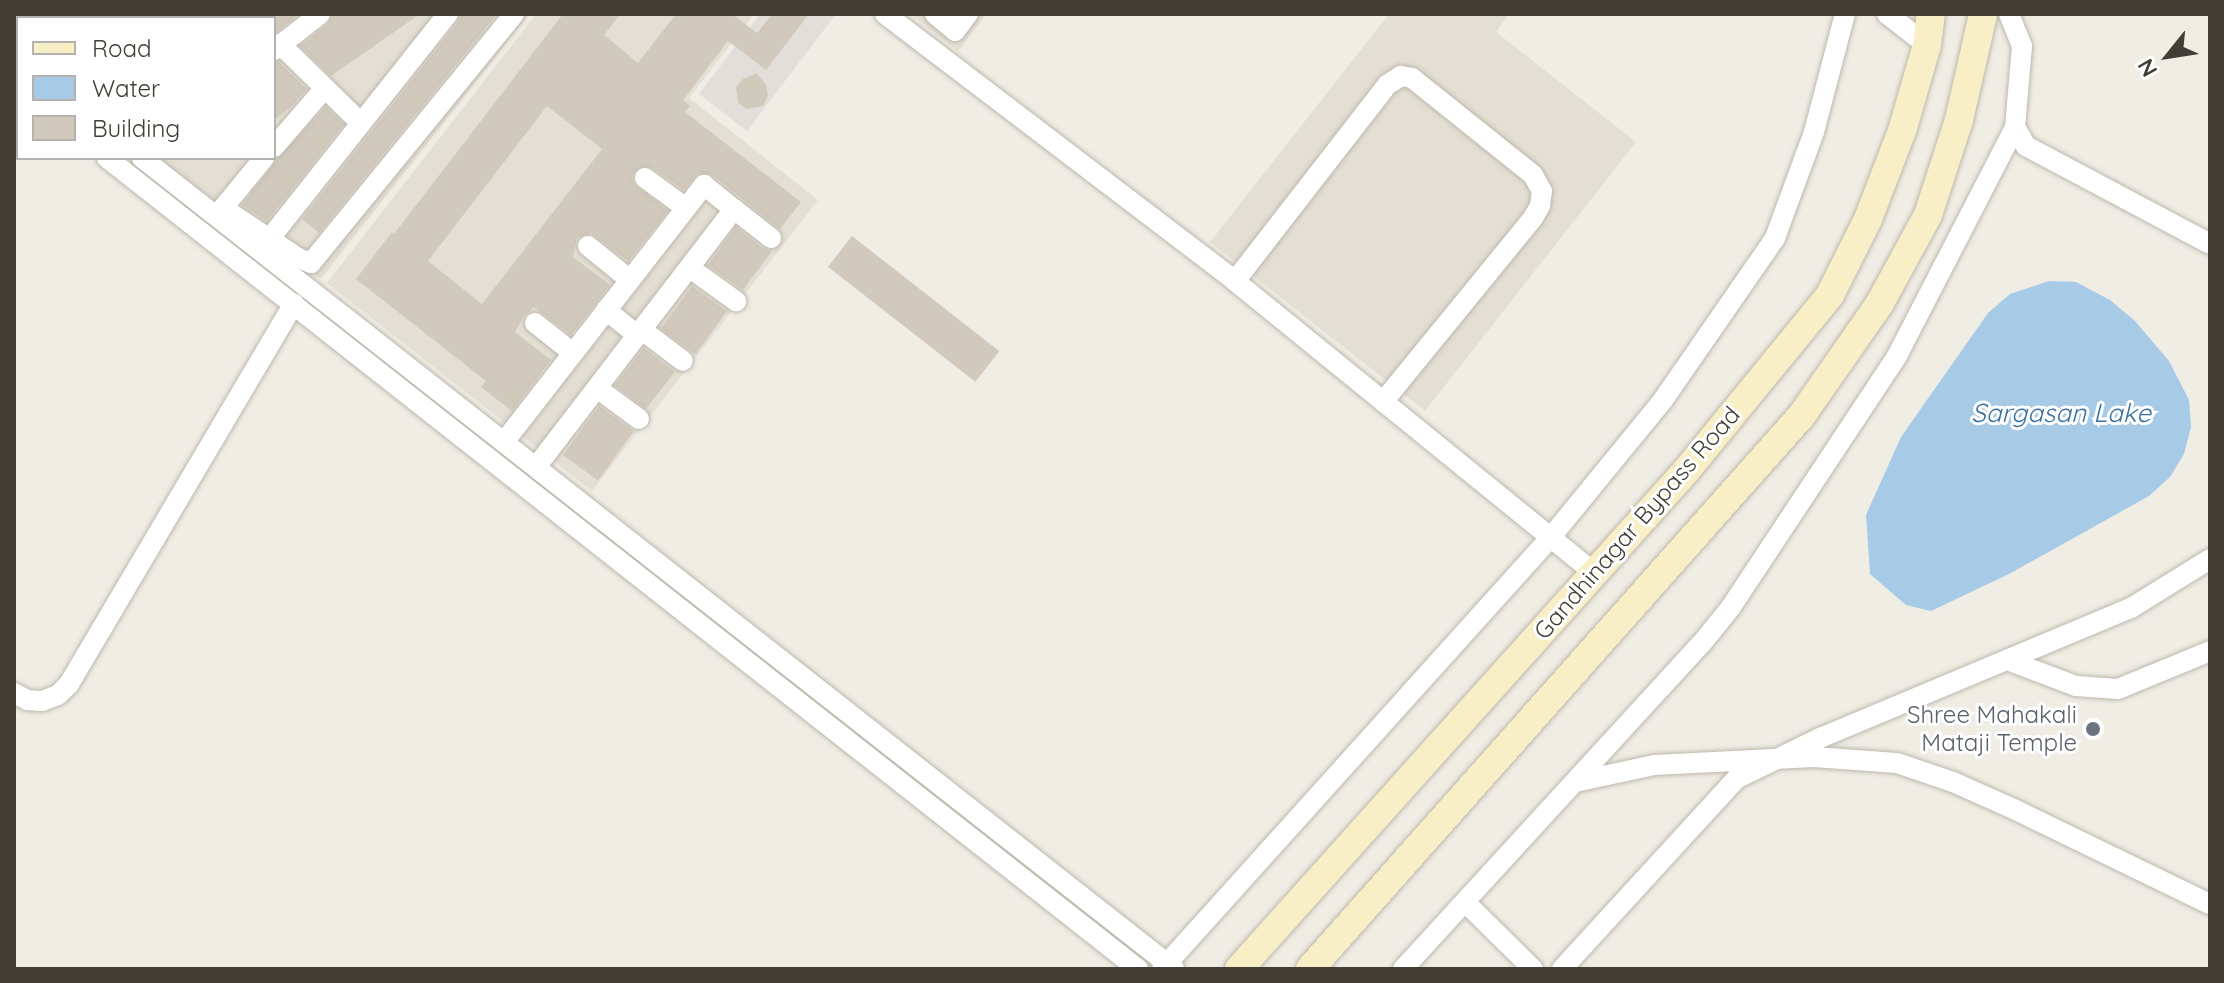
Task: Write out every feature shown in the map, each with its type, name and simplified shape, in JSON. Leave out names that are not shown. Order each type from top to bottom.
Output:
[{"type":"main road","name":"Gandhinagar Bypass Road","points":[[1239,969],[1596,574],[1686,471],[1830,295],[1874,204],[1902,131],[1927,45],[1931,14]]},
{"type":"main road","name":"Gandhinagar Bypass Road","points":[[1310,969],[1802,415],[1880,303],[1928,215],[1959,120],[1983,14]]},
{"type":"street","points":[[320,14],[278,48],[361,123]]},
{"type":"street","points":[[265,244],[448,14]]},
{"type":"street","points":[[145,160],[265,244],[311,263],[322,254],[514,14]]},
{"type":"street","points":[[935,14],[955,31],[968,14]]},
{"type":"street","points":[[262,160],[223,208],[504,442],[1168,967],[1551,537],[1663,400],[1775,238],[1814,132],[1845,14]]},
{"type":"street","points":[[1887,14],[1927,45]]},
{"type":"street","points":[[2009,14],[2022,46]]},
{"type":"street","points":[[1403,969],[1731,607],[1897,356],[2015,127],[2028,14]]},
{"type":"street","points":[[891,16],[1235,281],[1596,574]]},
{"type":"street","points":[[1235,281],[1387,85],[1401,76],[1412,78],[1533,175],[1542,191],[1540,206],[1533,218],[1383,402]]},
{"type":"street","points":[[276,145],[324,89]]},
{"type":"street","points":[[2015,127],[2026,146],[2038,154],[2210,244]]},
{"type":"street","points":[[110,160],[1138,969]]},
{"type":"street","points":[[645,178],[686,208]]},
{"type":"street","points":[[504,442],[704,185],[771,238]]},
{"type":"street","points":[[536,467],[734,209]]},
{"type":"street","points":[[588,246],[630,280]]},
{"type":"street","points":[[690,268],[736,301]]},
{"type":"street","points":[[14,693],[27,700],[42,701],[58,695],[69,684],[294,304]]},
{"type":"street","points":[[606,310],[683,361]]},
{"type":"street","points":[[535,323],[573,353]]},
{"type":"street","points":[[597,388],[639,419]]},
{"type":"street","points":[[1562,969],[1736,779],[1783,759],[1820,738],[2131,608],[2210,559]]},
{"type":"street","points":[[2007,660],[2076,686],[2118,689],[2210,651]]},
{"type":"street","points":[[1575,782],[1654,765],[1783,759],[1858,760],[1911,767],[2016,810],[2210,904]]},
{"type":"street","points":[[1466,903],[1533,969]]},
{"type":"shaded area","points":[[529,14],[321,279],[158,160],[276,160],[276,16],[202,16]]},
{"type":"shaded area","points":[[536,14],[754,14],[689,98],[818,200],[592,491],[327,283]]},
{"type":"shaded area","points":[[760,14],[836,14],[747,131],[699,94]]},
{"type":"shaded area","points":[[911,14],[986,14],[958,51]]},
{"type":"shaded area","points":[[1389,14],[1509,14],[1496,32],[1636,142],[1425,411],[1210,242]]},
{"type":"water","name":"Sargasan Lake","points":[[2049,281],[2076,282],[2110,300],[2135,321],[2169,361],[2189,400],[2191,427],[2184,454],[2170,477],[2149,496],[2009,574],[1931,611],[1906,605],[1870,574],[1866,515],[1901,437],[1988,313],[2010,294]]},
{"type":"building","points":[[274,14],[299,14],[276,32]]},
{"type":"building","points":[[333,14],[420,14],[331,76],[300,46],[328,24]]},
{"type":"building","points":[[461,14],[497,14],[319,233],[302,219],[458,22]]},
{"type":"building","points":[[563,14],[620,14],[604,35],[638,63],[676,14],[732,14],[757,33],[772,14],[809,14],[766,70],[728,41],[683,100],[690,106],[685,112],[801,202],[780,229],[711,174],[698,173],[684,190],[653,168],[639,167],[632,176],[634,184],[668,211],[628,261],[591,233],[577,238],[573,257],[610,285],[571,335],[534,307],[524,316],[515,332],[551,360],[512,411],[481,387],[486,381],[356,279],[392,232],[394,234]],"holes":[[[547,106],[602,149],[482,304],[428,261]]]},
{"type":"building","points":[[279,62],[307,89],[276,118],[276,63]]},
{"type":"building","points":[[757,73],[766,85],[768,96],[763,106],[747,109],[738,103],[736,87],[743,79]]},
{"type":"building","points":[[326,107],[344,124],[267,221],[242,205],[277,159]]},
{"type":"building","points":[[736,227],[763,248],[772,251],[743,290],[708,265]]},
{"type":"building","points":[[852,236],[999,351],[975,382],[828,267]]},
{"type":"building","points":[[692,286],[727,311],[696,354],[661,329]]},
{"type":"building","points":[[644,348],[675,372],[646,409],[615,385]]},
{"type":"building","points":[[599,406],[634,431],[598,481],[563,455]]},
{"type":"place","name":"Shree Mahakali Mataji Temple","points":[[2093,729]]}]
